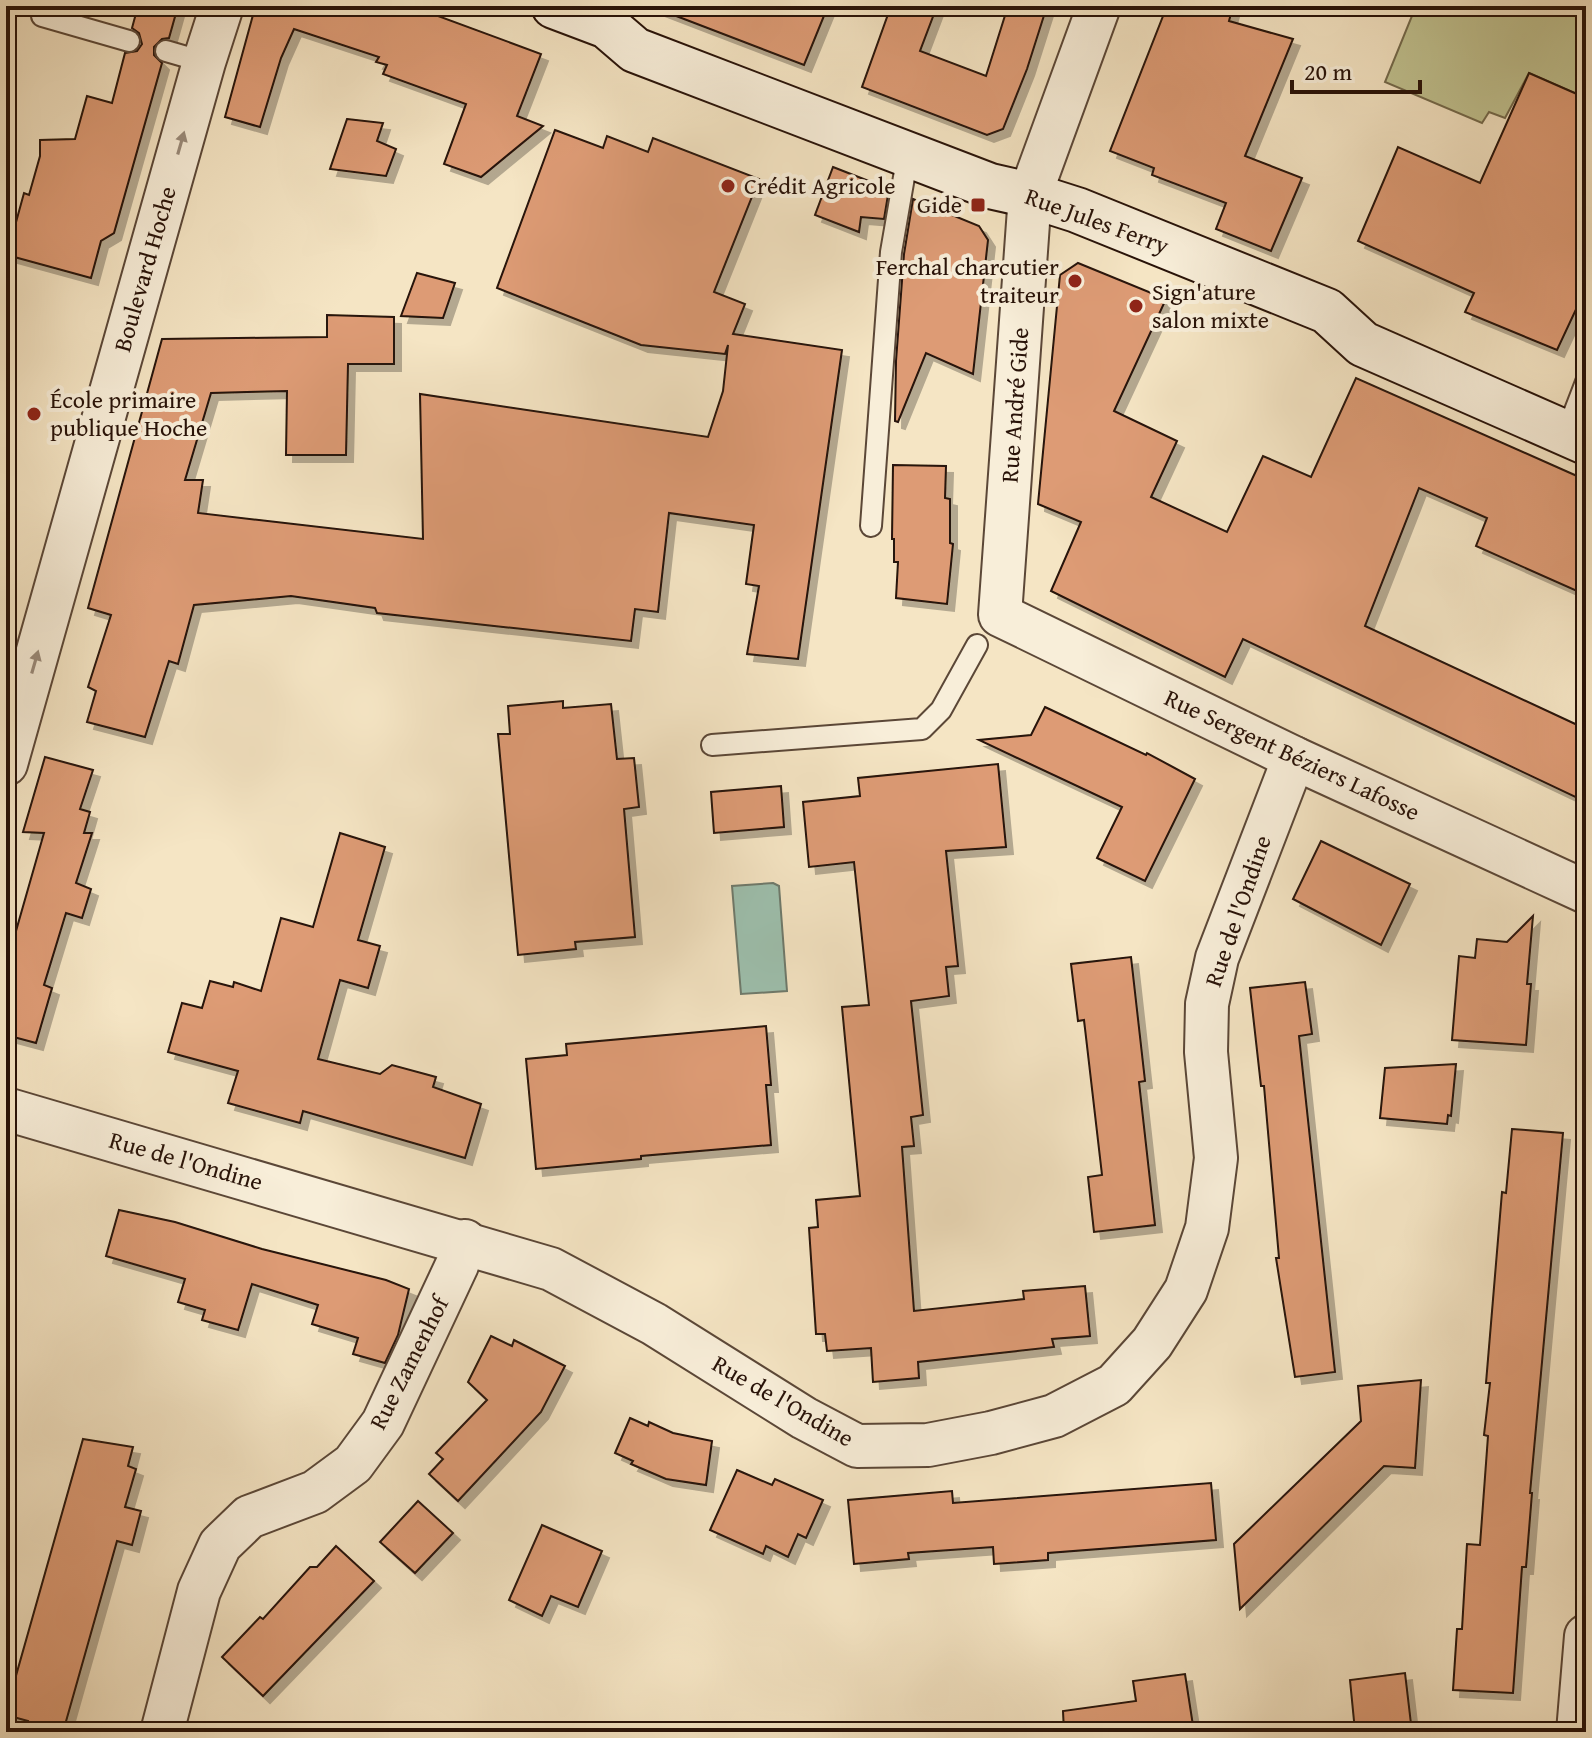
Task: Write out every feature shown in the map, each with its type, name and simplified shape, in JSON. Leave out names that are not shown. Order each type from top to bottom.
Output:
[{"type":"street","name":"Boulevard Hoche","points":[[6,764],[185,57],[222,6]]},
{"type":"street","name":"Rue Jules Ferry","points":[[554,6],[607,26],[635,50],[990,186],[1077,210],[1327,311],[1363,344],[1576,438]]},
{"type":"street","name":"Rue André Gide","points":[[989,630],[1030,195],[1099,6]]},
{"type":"street","name":"Rue Sergent Béziers Lafosse","points":[[989,630],[1294,758],[1586,892]]},
{"type":"street","name":"Rue de l'Ondine","points":[[6,1109],[465,1241],[551,1269],[654,1324],[804,1418],[857,1446],[928,1445],[991,1433],[1054,1416],[1114,1385],[1152,1343],[1186,1290],[1207,1228],[1216,1158],[1206,1052],[1207,1004],[1217,958],[1294,758]]},
{"type":"street","name":"Rue Zamenhof","points":[[162,1732],[199,1591],[220,1545],[249,1517],[315,1492],[353,1464],[383,1423],[457,1265],[465,1241]]},
{"type":"street","points":[[1578,1732],[1586,1636]]},
{"type":"lane","points":[[42,16],[129,41]]},
{"type":"lane","points":[[871,526],[891,252],[908,154]]},
{"type":"lane","points":[[1576,438],[1586,382]]},
{"type":"lane","points":[[712,745],[922,729],[941,710],[989,630]]},
{"type":"shaded area","points":[[1416,6],[1586,6],[1586,98],[1529,73],[1505,118],[1489,112],[1482,123],[1385,82]]},
{"type":"shaded area","points":[[773,883],[779,886],[787,991],[741,994],[732,886]]},
{"type":"building","points":[[138,6],[178,6],[169,38],[162,39],[154,47],[154,55],[162,63],[114,233],[101,241],[91,278],[7,255],[24,193],[29,195],[40,156],[40,140],[75,139],[87,96],[112,103],[125,53],[137,51],[142,44],[139,33],[132,28]]},
{"type":"building","points":[[246,6],[411,6],[541,54],[517,116],[543,126],[481,177],[444,164],[466,104],[383,74],[387,65],[376,62],[379,57],[294,29],[281,58],[260,127],[225,117],[253,15],[245,13]]},
{"type":"building","points":[[658,6],[828,6],[804,65],[658,9]]},
{"type":"building","points":[[891,6],[937,6],[920,51],[986,76],[1008,6],[1047,6],[1003,129],[987,135],[862,87]]},
{"type":"building","points":[[1167,6],[1233,6],[1229,21],[1293,39],[1245,156],[1302,178],[1271,251],[1216,229],[1226,203],[1152,175],[1154,168],[1110,151]]},
{"type":"building","points":[[1529,73],[1586,98],[1586,288],[1557,350],[1465,312],[1474,293],[1358,241],[1398,147],[1480,183]]},
{"type":"building","points":[[347,119],[383,123],[377,141],[396,149],[386,176],[330,169]]},
{"type":"building","points":[[555,130],[603,148],[607,136],[648,152],[653,138],[759,179],[714,292],[745,304],[733,334],[842,350],[798,659],[747,654],[759,586],[746,584],[754,525],[669,513],[658,612],[635,609],[631,641],[377,613],[375,608],[291,596],[194,605],[178,664],[169,661],[145,737],[87,722],[96,691],[88,687],[111,615],[88,608],[162,339],[327,337],[327,315],[394,317],[394,364],[348,364],[346,455],[286,455],[287,391],[211,393],[185,480],[203,480],[198,513],[423,539],[420,394],[708,437],[723,391],[728,345],[725,354],[641,345],[497,288]]},
{"type":"building","points":[[833,167],[889,189],[884,219],[861,217],[859,232],[815,215]]},
{"type":"building","points":[[913,199],[979,226],[988,240],[973,374],[926,353],[898,422],[895,421],[896,361],[904,254]]},
{"type":"building","points":[[1078,263],[1166,299],[1114,411],[1177,441],[1151,497],[1227,532],[1263,456],[1311,477],[1356,378],[1586,480],[1586,595],[1476,546],[1487,518],[1419,488],[1365,626],[1586,729],[1586,802],[1243,639],[1225,677],[1051,591],[1081,522],[1038,504],[1060,275]]},
{"type":"building","points":[[417,273],[455,283],[443,318],[401,316]]},
{"type":"building","points":[[893,465],[946,466],[945,498],[950,499],[950,543],[953,544],[947,604],[896,598],[898,562],[894,562],[892,539]]},
{"type":"building","points":[[563,701],[563,708],[611,704],[617,759],[634,758],[639,807],[624,809],[635,937],[575,942],[576,949],[518,955],[498,734],[510,734],[508,706]]},
{"type":"building","points":[[1045,707],[1147,753],[1195,779],[1145,881],[1097,858],[1122,807],[979,740],[1031,735]]},
{"type":"building","points":[[45,757],[93,770],[80,809],[90,812],[84,833],[92,833],[76,883],[91,889],[82,918],[66,913],[44,985],[52,988],[36,1043],[6,1035],[6,966],[44,833],[23,832]]},
{"type":"building","points":[[998,764],[1006,847],[946,851],[958,966],[946,967],[949,996],[911,1001],[923,1115],[911,1117],[914,1146],[902,1147],[914,1311],[1024,1299],[1023,1291],[1085,1286],[1090,1336],[1052,1339],[1054,1347],[918,1362],[919,1378],[873,1382],[871,1348],[827,1351],[825,1334],[816,1334],[809,1228],[818,1227],[816,1200],[860,1196],[842,1007],[869,1005],[854,862],[809,867],[803,802],[860,796],[858,778]]},
{"type":"building","points":[[781,786],[784,827],[714,833],[711,792]]},
{"type":"building","points":[[340,833],[385,847],[358,940],[380,946],[368,988],[340,980],[318,1059],[380,1074],[392,1065],[436,1077],[433,1087],[481,1104],[465,1158],[303,1111],[300,1123],[228,1103],[238,1071],[168,1052],[182,1003],[202,1008],[210,981],[233,987],[234,982],[261,991],[281,918],[313,927]]},
{"type":"building","points":[[1321,841],[1410,884],[1381,945],[1293,899]]},
{"type":"building","points":[[1533,916],[1526,1045],[1452,1040],[1459,956],[1475,958],[1477,939],[1507,942]]},
{"type":"building","points":[[1131,957],[1145,1081],[1139,1082],[1155,1225],[1094,1232],[1088,1177],[1102,1175],[1084,1020],[1078,1021],[1071,964]]},
{"type":"building","points":[[1305,982],[1312,1034],[1299,1036],[1335,1372],[1295,1377],[1276,1258],[1279,1258],[1264,1086],[1261,1086],[1250,988]]},
{"type":"building","points":[[766,1026],[771,1085],[766,1085],[771,1145],[536,1169],[526,1059],[567,1055],[566,1044]]},
{"type":"building","points":[[1456,1064],[1451,1116],[1448,1115],[1447,1124],[1380,1118],[1385,1068]]},
{"type":"building","points":[[1512,1129],[1563,1133],[1513,1693],[1453,1690],[1457,1629],[1462,1629],[1467,1544],[1480,1545],[1488,1436],[1484,1435],[1490,1383],[1486,1383],[1502,1192],[1506,1193]]},
{"type":"building","points":[[119,1210],[175,1222],[409,1289],[398,1335],[385,1363],[353,1354],[358,1338],[312,1324],[318,1305],[252,1284],[238,1330],[202,1320],[205,1310],[178,1302],[185,1279],[106,1256]]},
{"type":"building","points":[[491,1336],[512,1346],[514,1340],[565,1366],[541,1412],[458,1501],[429,1474],[443,1459],[436,1453],[487,1400],[468,1382]]},
{"type":"building","points":[[1421,1380],[1415,1468],[1384,1466],[1240,1609],[1234,1544],[1361,1421],[1358,1386]]},
{"type":"building","points":[[630,1418],[648,1426],[649,1422],[673,1433],[712,1441],[706,1485],[666,1479],[631,1464],[633,1461],[615,1453]]},
{"type":"building","points":[[83,1439],[133,1447],[128,1466],[136,1469],[125,1507],[141,1511],[132,1545],[117,1541],[63,1732],[26,1732],[28,1721],[6,1715],[6,1711]]},
{"type":"building","points":[[737,1470],[772,1485],[775,1479],[823,1500],[806,1538],[798,1534],[788,1557],[766,1546],[763,1554],[710,1530]]},
{"type":"building","points":[[1211,1483],[1216,1540],[1048,1553],[1048,1560],[994,1564],[993,1547],[908,1553],[909,1559],[854,1564],[848,1500],[952,1491],[953,1503]]},
{"type":"building","points":[[418,1501],[453,1533],[415,1573],[380,1542]]},
{"type":"building","points":[[542,1525],[602,1551],[578,1607],[551,1596],[542,1616],[509,1600]]},
{"type":"building","points":[[336,1546],[374,1581],[263,1696],[222,1657],[260,1617],[263,1619],[310,1567],[317,1567]]},
{"type":"building","points":[[1405,1673],[1411,1724],[1355,1731],[1350,1680]]},
{"type":"building","points":[[1185,1674],[1194,1732],[1064,1732],[1063,1711],[1136,1701],[1133,1681]]},
{"type":"place","name":"Crédit Agricole","points":[[728,186]]},
{"type":"place","name":"Gide","points":[[978,205]]},
{"type":"place","name":"Ferchal charcutier traiteur","points":[[1075,281]]},
{"type":"place","name":"Sign'ature salon mixte","points":[[1136,306]]},
{"type":"place","name":"École primaire publique Hoche","points":[[34,414]]}]
